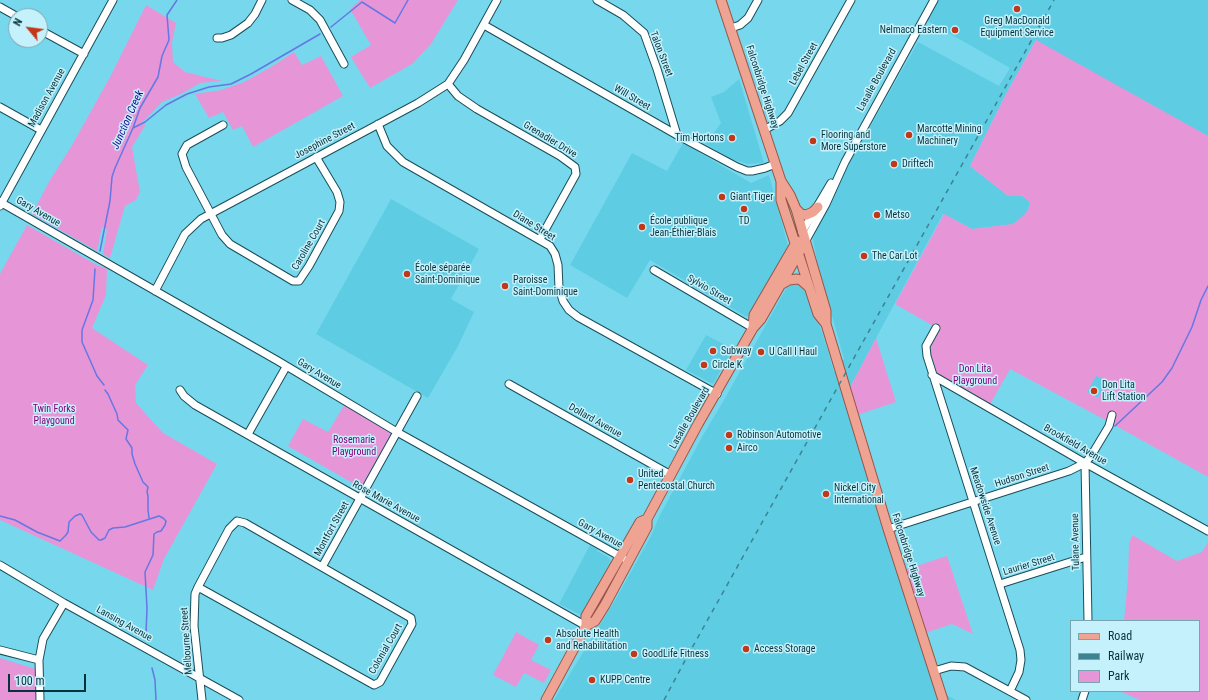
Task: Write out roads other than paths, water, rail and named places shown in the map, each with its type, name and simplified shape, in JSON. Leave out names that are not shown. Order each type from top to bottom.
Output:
[{"type":"main road","name":"Falconbridge Highway","points":[[721,0],[781,181],[790,195],[796,209],[826,311],[826,324],[888,529],[943,700]]},
{"type":"main road","name":"Falconbridge Highway","points":[[781,181],[781,200],[818,314],[826,324]]},
{"type":"main road","points":[[796,209],[801,214],[806,215],[813,212],[818,207]]},
{"type":"main road","name":"Lasalle Boulevard","points":[[753,328],[754,315],[802,232]]},
{"type":"main road","name":"Lasalle Boulevard","points":[[586,626],[595,621],[647,527],[647,519],[671,475],[753,328],[761,319],[805,242]]},
{"type":"main road","points":[[779,286],[786,281],[797,279],[804,282],[809,287]]},
{"type":"main road","name":"Lasalle Boulevard","points":[[546,700],[586,626],[586,616],[640,522],[647,519]]},
{"type":"street","name":"Madison Avenue","points":[[1,204],[113,0]]},
{"type":"street","points":[[217,38],[231,35],[248,23],[255,14],[262,0]]},
{"type":"street","points":[[292,0],[310,10],[320,20],[344,64]]},
{"type":"street","name":"Josephine Street","points":[[155,291],[185,234],[201,219],[418,103],[448,84],[464,60],[498,0]]},
{"type":"street","name":"Talon Street","points":[[598,0],[623,15],[644,33],[657,69],[677,135]]},
{"type":"street","points":[[731,28],[740,25],[748,18],[758,0]]},
{"type":"street","name":"Lebel Street","points":[[764,130],[780,121],[788,112],[851,0]]},
{"type":"street","name":"Lasalle Boulevard","points":[[805,242],[826,204],[840,172],[934,0]]},
{"type":"street","name":"Will Street","points":[[484,25],[677,135],[737,167],[747,171],[765,169],[775,164]]},
{"type":"street","points":[[48,34],[84,54]]},
{"type":"street","name":"Grenadier Drive","points":[[448,84],[458,96],[477,110],[560,156],[575,167],[576,174],[540,239]]},
{"type":"street","points":[[0,108],[41,130]]},
{"type":"street","name":"Diane Street","points":[[378,124],[387,146],[404,162],[550,246],[555,254],[558,265],[559,288],[563,301],[569,310],[578,317],[717,394]]},
{"type":"street","points":[[210,213],[186,167],[182,154],[187,145],[223,125]]},
{"type":"street","name":"Caroline Court","points":[[210,213],[222,236],[230,244],[293,281],[299,281],[309,266],[339,211],[340,202],[337,192],[316,157]]},
{"type":"street","name":"Lasalle Boulevard","points":[[802,232],[832,181],[840,172]]},
{"type":"street","name":"Gary Avenue","points":[[1,204],[155,291],[397,432],[629,561]]},
{"type":"street","name":"Sylvio Street","points":[[654,270],[753,328]]},
{"type":"street","name":"Meadowside Avenue","points":[[936,328],[928,341],[926,351],[932,375],[1000,584],[1021,655],[1019,672],[1010,691]]},
{"type":"street","points":[[248,434],[286,367]]},
{"type":"street","name":"Brookfield Avenue","points":[[932,375],[1085,463],[1208,531]]},
{"type":"street","name":"Dollard Avenue","points":[[509,384],[671,475]]},
{"type":"street","name":"Rose Marie Avenue","points":[[180,390],[184,396],[195,405],[586,626]]},
{"type":"street","name":"Montfort Street","points":[[322,567],[417,396]]},
{"type":"street","name":"Hudson Street","points":[[888,529],[1069,471],[1085,463],[1091,456],[1109,426],[1112,416]]},
{"type":"street","name":"Tulane Avenue","points":[[1085,463],[1088,620]]},
{"type":"street","name":"Colonial Court","points":[[198,587],[374,685],[380,682],[412,624],[411,618],[245,523],[238,521]]},
{"type":"street","name":"Melbourne Street","points":[[202,700],[194,626],[195,594],[229,529],[238,521]]},
{"type":"street","name":"Laurier Street","points":[[1000,584],[1086,557]]},
{"type":"street","name":"Lansing Avenue","points":[[0,566],[239,700]]},
{"type":"street","points":[[40,700],[39,660],[44,639],[64,603]]},
{"type":"street","points":[[0,650],[39,660]]},
{"type":"street","points":[[934,671],[950,666],[965,667],[1026,700]]},
{"type":"waterway","name":"Junction Creek","points":[[100,251],[110,201],[112,177],[140,108],[158,77],[162,56],[169,40],[167,15],[177,0]]},
{"type":"waterway","name":"Junction Creek","points":[[331,27],[362,2],[395,23],[408,0]]},
{"type":"waterway","points":[[133,128],[145,122],[166,105],[187,94],[209,87],[231,84],[320,34]]},
{"type":"waterway","name":"Junction Creek","points":[[95,269],[93,300],[82,330],[82,342],[97,376],[104,385]]},
{"type":"waterway","points":[[1115,426],[1162,382],[1172,368],[1192,327],[1201,300],[1208,286]]},
{"type":"waterway","name":"Junction Creek","points":[[105,390],[117,414],[118,420],[128,430],[126,439],[132,448],[135,464],[143,482],[148,487],[149,518]]},
{"type":"waterway","points":[[0,516],[15,520],[37,532],[60,541],[68,532],[69,522],[75,516],[80,514],[91,532],[99,540],[105,538],[109,530],[113,528],[125,527],[159,516],[163,518],[166,521],[165,525],[161,531],[154,534],[153,555],[145,572],[147,608],[146,634]]},
{"type":"waterway","name":"Junction Creek","points":[[152,668],[155,680],[156,700]]},
{"type":"railway","points":[[664,700],[1054,0]]},
{"type":"place","name":"Greg MacDonald Equipment Service","points":[[1017,9]]},
{"type":"place","name":"Nelmaco Eastern","points":[[955,30]]},
{"type":"place","name":"Marcotte Mining Machinery","points":[[909,135]]},
{"type":"place","name":"Tim Hortons","points":[[732,138]]},
{"type":"place","name":"Flooring and More Superstore","points":[[813,141]]},
{"type":"place","name":"Driftech","points":[[894,164]]},
{"type":"place","name":"Giant Tiger","points":[[722,197]]},
{"type":"place","name":"TD","points":[[744,209]]},
{"type":"place","name":"Metso","points":[[877,215]]},
{"type":"place","name":"École publique Jean-Éthier-Blais","points":[[642,227]]},
{"type":"place","name":"The Car Lot","points":[[864,256]]},
{"type":"place","name":"École séparée Saint-Dominique","points":[[407,274]]},
{"type":"place","name":"Paroisse Saint-Dominique","points":[[505,286]]},
{"type":"place","name":"Subway","points":[[713,351]]},
{"type":"place","name":"U Call I Haul","points":[[761,352]]},
{"type":"place","name":"Circle K","points":[[704,365]]},
{"type":"place","name":"Don Lita Lift Station","points":[[1094,391]]},
{"type":"place","name":"Robinson Automotive","points":[[729,435]]},
{"type":"place","name":"Airco","points":[[729,448]]},
{"type":"place","name":"United Pentecostal Church","points":[[630,480]]},
{"type":"place","name":"Nickel City International","points":[[826,494]]},
{"type":"place","name":"Absolute Health and Rehabilitation","points":[[548,640]]},
{"type":"place","name":"Access Storage","points":[[746,649]]},
{"type":"place","name":"GoodLife Fitness","points":[[634,654]]},
{"type":"place","name":"KUPP Centre","points":[[592,680]]},
{"type":"park label","name":"Don Lita Playground","points":[[975,374]]},
{"type":"park label","name":"Twin Forks Playgound","points":[[54,414]]},
{"type":"park label","name":"Rosemarie Playground","points":[[354,446]]}]
